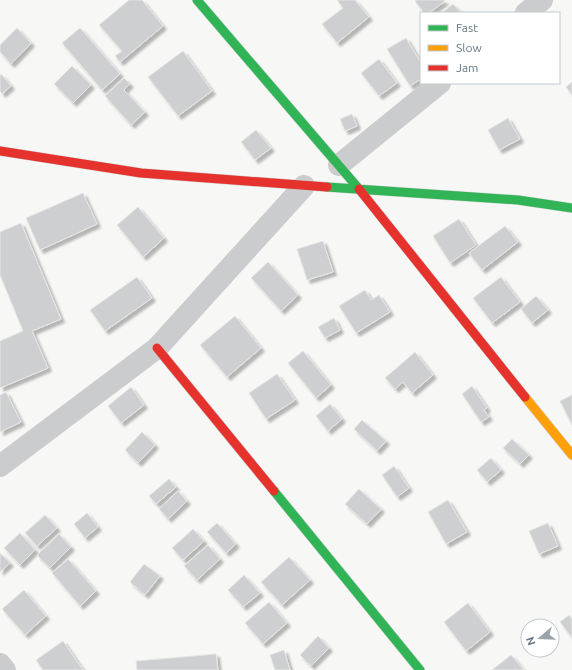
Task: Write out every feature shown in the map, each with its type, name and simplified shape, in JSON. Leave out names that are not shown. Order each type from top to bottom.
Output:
[{"type":"street","points":[[197,0],[359,189],[572,455]]},
{"type":"street","points":[[527,12],[542,0]]},
{"type":"street","points":[[339,165],[439,84]]},
{"type":"street","points":[[2,149],[141,173],[304,186],[427,193],[510,200],[572,208]]},
{"type":"street","points":[[0,466],[157,348],[304,186]]},
{"type":"street","points":[[157,348],[420,670]]},
{"type":"street","points":[[0,664],[5,670]]},
{"type":"building","points":[[129,0],[142,0],[163,26],[120,62],[115,56],[122,51],[99,25]]},
{"type":"building","points":[[337,0],[355,0],[369,17],[337,43],[322,24],[343,8]]},
{"type":"building","points":[[415,1],[445,1],[430,12],[423,12]]},
{"type":"building","points":[[453,4],[460,12],[443,12]]},
{"type":"building","points":[[17,28],[31,43],[11,64],[0,52],[0,45]]},
{"type":"building","points":[[80,28],[120,74],[102,90],[62,43]]},
{"type":"building","points":[[406,38],[420,61],[420,80],[410,86],[387,49]]},
{"type":"building","points":[[183,51],[212,91],[178,116],[148,77]]},
{"type":"building","points":[[379,59],[397,83],[379,96],[361,73]]},
{"type":"building","points":[[72,66],[91,85],[73,103],[54,84]]},
{"type":"building","points":[[1,74],[11,86],[2,94],[0,91]]},
{"type":"building","points":[[124,78],[130,84],[124,90],[145,112],[131,125],[105,96]]},
{"type":"building","points":[[572,82],[572,95],[566,87]]},
{"type":"building","points":[[352,114],[357,126],[345,131],[340,119]]},
{"type":"building","points":[[508,118],[520,139],[499,150],[488,130]]},
{"type":"building","points":[[256,130],[271,148],[255,160],[241,142]]},
{"type":"building","points":[[83,193],[97,224],[40,250],[26,218]]},
{"type":"building","points":[[138,207],[164,238],[143,257],[117,225]]},
{"type":"building","points":[[459,219],[476,245],[450,263],[433,236]]},
{"type":"building","points":[[21,223],[61,319],[32,331],[48,368],[0,388],[0,341],[23,331],[0,275],[0,232]]},
{"type":"building","points":[[505,226],[518,242],[482,270],[469,253]]},
{"type":"building","points":[[323,241],[333,272],[307,280],[297,249]]},
{"type":"building","points":[[268,262],[298,295],[281,311],[251,278]]},
{"type":"building","points":[[137,277],[152,298],[105,331],[90,310]]},
{"type":"building","points":[[501,277],[520,302],[492,323],[473,298]]},
{"type":"building","points":[[365,290],[371,300],[379,295],[390,312],[356,333],[339,306]]},
{"type":"building","points":[[536,296],[548,310],[532,323],[521,309]]},
{"type":"building","points":[[235,316],[261,348],[227,377],[200,345]]},
{"type":"building","points":[[334,318],[340,330],[325,338],[318,327]]},
{"type":"building","points":[[303,351],[331,385],[316,398],[288,363]]},
{"type":"building","points":[[415,352],[433,375],[412,393],[403,382],[395,389],[385,378]]},
{"type":"building","points":[[277,374],[295,400],[266,419],[249,393]]},
{"type":"building","points":[[472,386],[487,408],[484,410],[489,417],[481,422],[462,394]]},
{"type":"building","points":[[131,387],[144,405],[121,423],[108,406]]},
{"type":"building","points":[[6,392],[21,422],[0,432],[0,395]]},
{"type":"building","points":[[572,395],[572,425],[560,401]]},
{"type":"building","points":[[330,404],[342,419],[328,431],[316,416]]},
{"type":"building","points":[[362,420],[386,441],[377,451],[354,429]]},
{"type":"building","points":[[142,432],[155,445],[138,463],[125,450]]},
{"type":"building","points":[[512,439],[529,455],[520,464],[503,448]]},
{"type":"building","points":[[491,458],[501,470],[487,482],[477,470]]},
{"type":"building","points":[[394,466],[409,488],[397,497],[382,475]]},
{"type":"building","points":[[169,479],[176,487],[156,504],[149,496]]},
{"type":"building","points":[[359,489],[381,509],[367,524],[345,504]]},
{"type":"building","points":[[178,491],[187,501],[168,519],[159,509]]},
{"type":"building","points":[[448,500],[467,532],[446,544],[428,512]]},
{"type":"building","points":[[87,513],[98,527],[85,538],[74,524]]},
{"type":"building","points":[[45,515],[57,528],[37,546],[25,533]]},
{"type":"building","points":[[217,523],[236,544],[226,553],[207,532]]},
{"type":"building","points":[[548,523],[558,546],[539,554],[529,531]]},
{"type":"building","points":[[193,529],[204,541],[183,560],[172,548]]},
{"type":"building","points":[[20,533],[35,550],[20,565],[4,548]]},
{"type":"building","points":[[59,534],[71,547],[50,568],[37,555]]},
{"type":"building","points":[[208,545],[220,559],[197,580],[184,566]]},
{"type":"building","points":[[0,553],[10,563],[0,572]]},
{"type":"building","points":[[289,557],[310,580],[282,605],[261,582]]},
{"type":"building","points":[[68,559],[96,591],[80,606],[52,573]]},
{"type":"building","points":[[144,564],[160,576],[145,595],[130,582]]},
{"type":"building","points":[[244,575],[260,593],[243,607],[228,590]]},
{"type":"building","points":[[24,590],[46,616],[25,635],[2,609]]},
{"type":"building","points":[[269,602],[287,623],[263,644],[245,623]]},
{"type":"building","points":[[468,603],[490,632],[466,651],[444,622]]},
{"type":"building","points":[[569,615],[572,619],[572,638],[560,622]]},
{"type":"building","points":[[318,636],[329,648],[311,666],[300,655]]},
{"type":"building","points":[[63,641],[83,670],[43,670],[36,660]]},
{"type":"building","points":[[284,650],[290,670],[275,670],[270,655]]},
{"type":"building","points":[[216,654],[218,670],[137,670],[136,661]]},
{"type":"building","points":[[511,655],[524,670],[492,670]]},
{"type":"traffic: fast","points":[[197,0],[359,189]]},
{"type":"traffic: fast","points":[[327,187],[518,200],[572,208]]},
{"type":"traffic: fast","points":[[274,491],[420,670]]},
{"type":"traffic: slow","points":[[525,397],[572,455]]},
{"type":"traffic: jam","points":[[0,151],[141,173],[327,187]]},
{"type":"traffic: jam","points":[[359,189],[525,397]]},
{"type":"traffic: jam","points":[[157,348],[274,491]]}]
